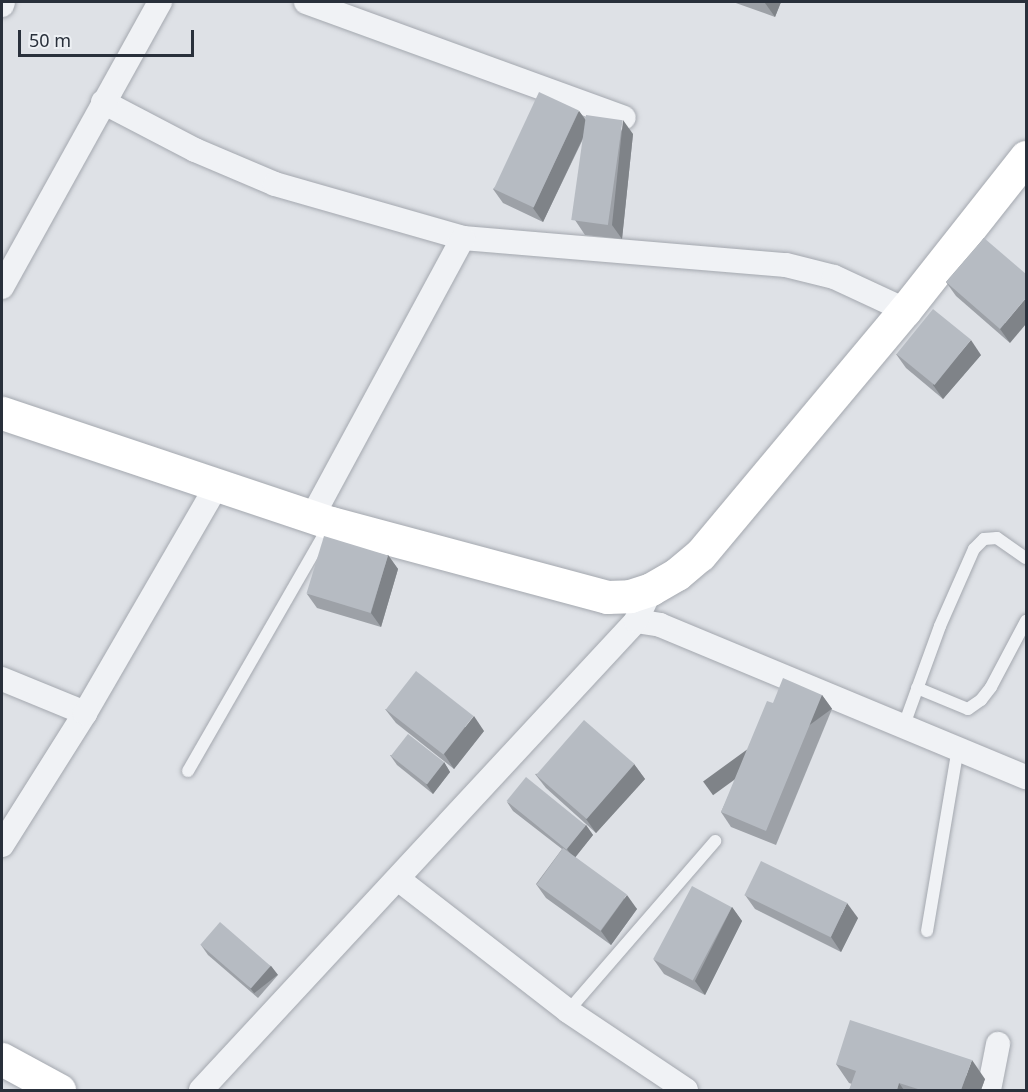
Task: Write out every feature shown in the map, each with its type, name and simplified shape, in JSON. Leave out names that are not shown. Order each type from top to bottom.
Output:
[{"type":"street","points":[[2,288],[160,2]]},
{"type":"street","points":[[306,2],[624,118]]},
{"type":"street","points":[[103,102],[195,150],[275,184],[463,238],[786,265],[834,277],[905,310]]},
{"type":"street","points":[[2,412],[321,520],[607,597],[630,596],[651,589],[676,574],[700,555],[905,310],[1026,157]]},
{"type":"street","points":[[321,520],[463,238]]},
{"type":"street","points":[[2,844],[86,713],[217,485]]},
{"type":"street","points":[[201,1090],[636,621],[651,589]]},
{"type":"street","points":[[636,621],[660,625],[1026,777]]},
{"type":"street","points":[[2,679],[86,713]]},
{"type":"street","points":[[398,879],[568,1011],[686,1090]]},
{"type":"street","points":[[990,1090],[998,1044]]},
{"type":"street","points":[[2,1059],[59,1090]]},
{"type":"lane","points":[[188,771],[321,520]]},
{"type":"lane","points":[[904,725],[940,626],[974,549],[984,539],[997,538],[1026,558]]},
{"type":"lane","points":[[917,688],[968,709],[981,700],[991,687],[1026,621]]},
{"type":"lane","points":[[927,931],[958,747]]},
{"type":"lane","points":[[568,1011],[715,841]]},
{"type":"building","points":[[539,92],[579,111],[534,208],[494,189]]},
{"type":"building","points":[[586,115],[623,120],[608,225],[571,220]]},
{"type":"building","points":[[984,238],[1026,274],[1026,298],[1000,329],[946,282]]},
{"type":"building","points":[[933,309],[971,340],[935,385],[896,354]]},
{"type":"building","points":[[324,536],[388,556],[371,613],[306,593]]},
{"type":"building","points":[[416,671],[474,716],[443,755],[386,710]]},
{"type":"building","points":[[783,678],[822,695],[766,831],[721,812],[767,701],[773,703]]},
{"type":"building","points":[[584,720],[635,764],[587,819],[536,775]]},
{"type":"building","points":[[408,734],[444,762],[427,784],[391,756]]},
{"type":"building","points":[[526,777],[586,825],[566,850],[506,801]]},
{"type":"building","points":[[563,848],[627,894],[600,931],[537,884]]},
{"type":"building","points":[[761,861],[847,903],[831,937],[744,895]]},
{"type":"building","points":[[692,886],[732,907],[693,980],[653,959]]},
{"type":"building","points":[[220,922],[271,966],[251,989],[200,945]]},
{"type":"building","points":[[850,1020],[972,1060],[961,1090],[921,1090],[899,1083],[897,1090],[849,1090],[856,1071],[836,1064]]}]
